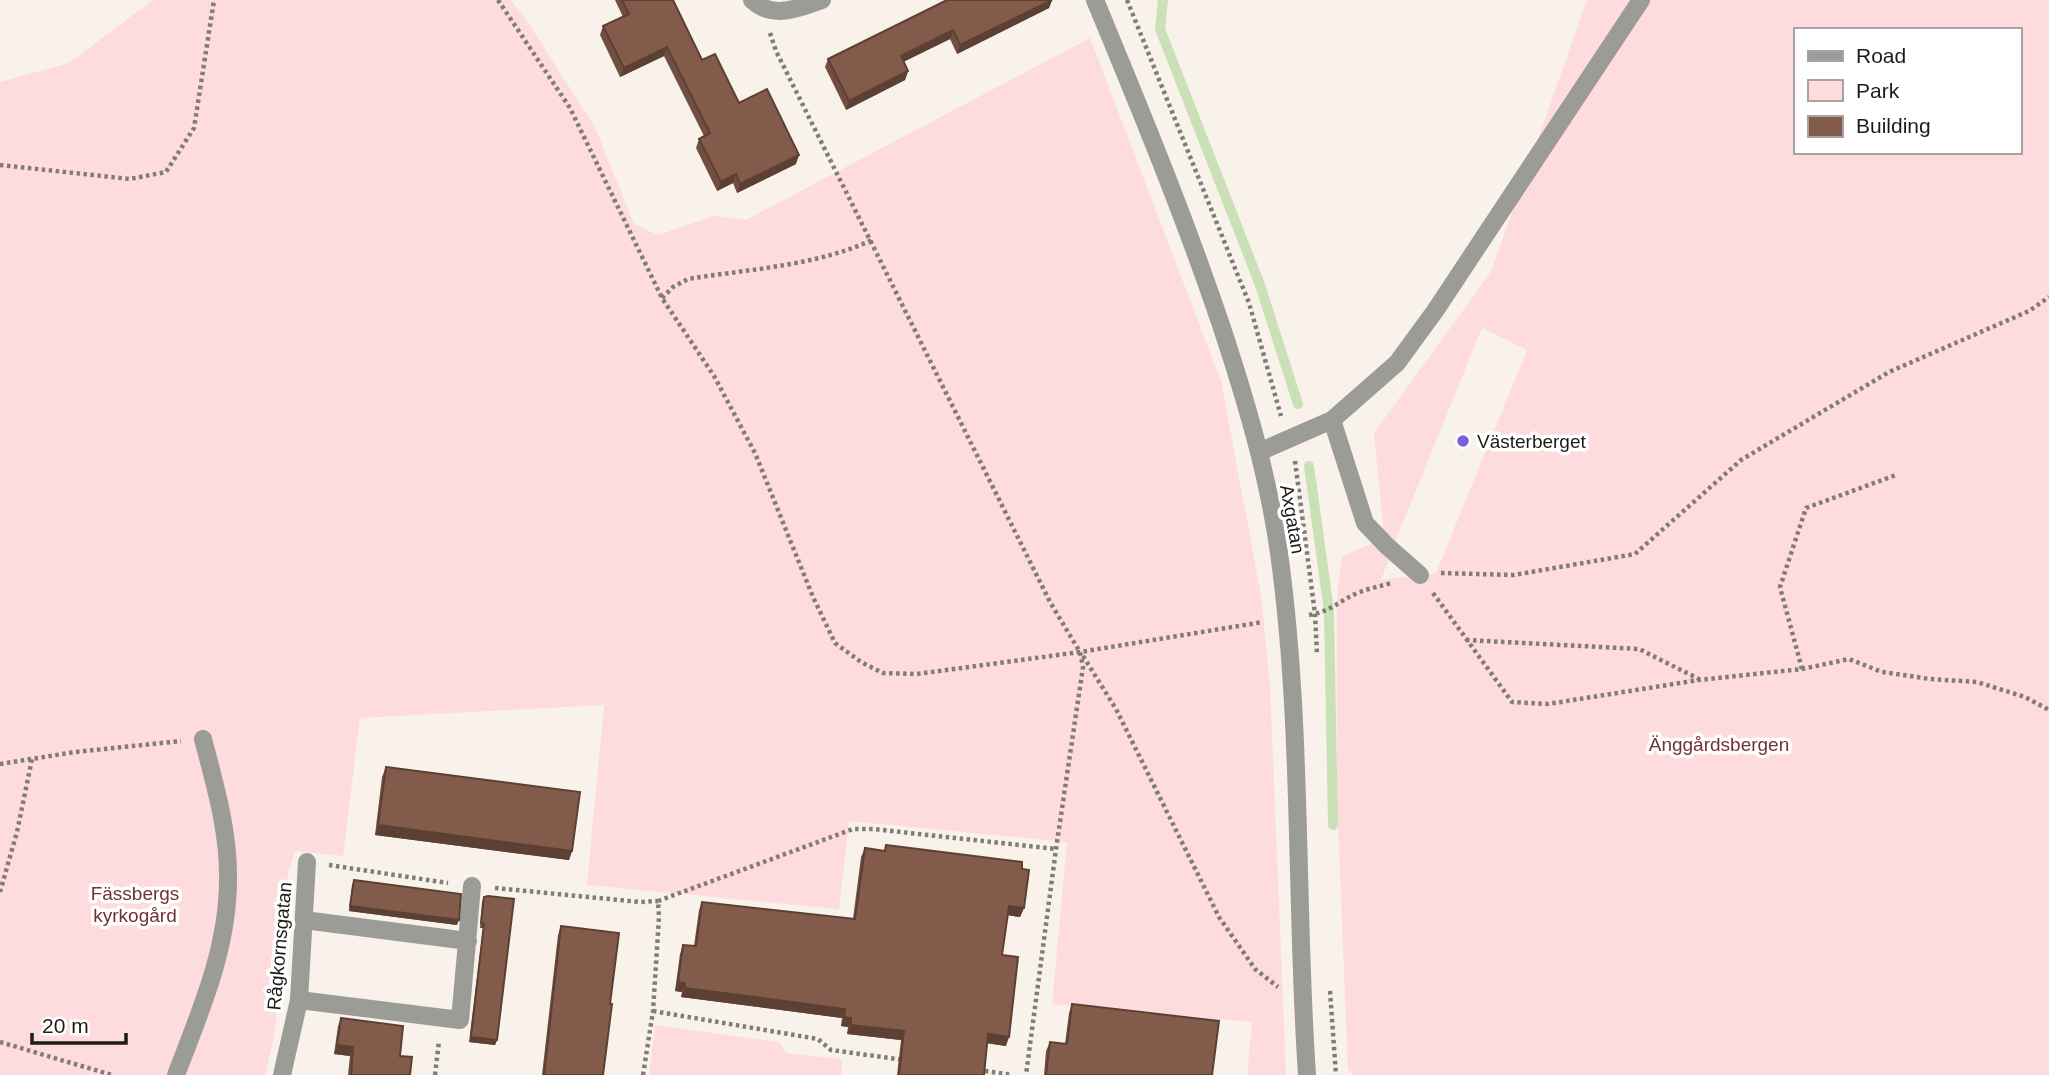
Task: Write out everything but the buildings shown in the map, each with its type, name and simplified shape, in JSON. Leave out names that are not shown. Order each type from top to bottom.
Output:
[{"type":"street","points":[[752,0],[772,12],[795,9],[822,0]]},
{"type":"street","name":"Axgatan","points":[[1095,0],[1198,256],[1239,380],[1259,452],[1279,551],[1287,618],[1294,740],[1307,1075]]},
{"type":"street","points":[[1259,452],[1332,420],[1397,363],[1435,311],[1641,0]]},
{"type":"street","points":[[1332,420],[1365,523],[1420,575]]},
{"type":"street","points":[[176,1075],[212,979],[227,908],[227,845],[203,739]]},
{"type":"street","name":"Rågkornsgatan","points":[[282,1075],[299,1000],[307,862]]},
{"type":"street","points":[[299,1000],[460,1020],[472,886]]},
{"type":"street","points":[[304,920],[468,942]]},
{"type":"path","points":[[0,165],[130,179],[166,172],[194,128],[214,0]]},
{"type":"path","points":[[498,0],[570,108],[662,298],[714,376],[755,453],[813,597],[835,643],[883,673],[917,674],[1080,652],[1322,612],[1357,593],[1420,575],[1514,575],[1636,554],[1741,460],[1889,372],[2029,310],[2049,297]]},
{"type":"path","points":[[1127,0],[1249,303],[1287,441]]},
{"type":"path","points":[[772,12],[769,36],[1050,602],[1116,709],[1219,917],[1255,969],[1303,1006]]},
{"type":"path","points":[[662,298],[673,287],[688,279],[804,261],[851,250],[872,240]]},
{"type":"path","points":[[1802,669],[1780,587],[1807,508],[1896,475]]},
{"type":"path","points":[[1420,575],[1512,702],[1548,704],[1699,680],[1802,669],[1849,659],[1882,672],[1977,682],[2025,697],[2049,710]]},
{"type":"path","points":[[1465,639],[1639,649],[1699,680]]},
{"type":"path","points":[[1027,1075],[1083,667],[1080,652]]},
{"type":"path","points":[[0,764],[75,752],[203,739]]},
{"type":"path","points":[[0,892],[17,832],[32,759]]},
{"type":"path","points":[[643,1075],[653,1011],[658,901],[853,829],[1056,849]]},
{"type":"path","points":[[653,1011],[818,1039],[831,1050],[907,1061]]},
{"type":"path","points":[[435,1075],[441,1018]]},
{"type":"path","points":[[0,1042],[112,1075]]},
{"type":"path","points":[[971,1069],[1012,1075]]},
{"type":"green space","name":"Fässbergs kyrkogård","points":[[153,0],[511,0],[595,127],[634,224],[658,235],[714,216],[746,220],[1090,38],[1221,381],[1261,595],[1270,685],[1286,1075],[1247,1075],[1252,1022],[1052,1004],[1067,842],[849,821],[839,909],[587,885],[604,705],[360,718],[343,856],[295,851],[288,873],[275,1032],[265,1075],[0,1075],[0,82],[69,63]]},
{"type":"green space","name":"Änggårdsbergen","points":[[1587,0],[2049,0],[2049,1075],[1353,1075],[1348,1069],[1337,801],[1337,593],[1342,556],[1373,543],[1383,527],[1374,433],[1491,272]],"holes":[[[1482,328],[1527,350],[1436,573],[1381,580]]]},
{"type":"green space","points":[[655,1025],[779,1042],[786,1053],[842,1059],[841,1075],[649,1075]]},
{"type":"waterway","points":[[1163,0],[1160,29],[1260,285],[1298,404]]},
{"type":"waterway","points":[[1309,466],[1329,611]]},
{"type":"waterway","points":[[1329,612],[1333,825]]},
{"type":"place","name":"Västerberget","points":[[1463,441]]}]
